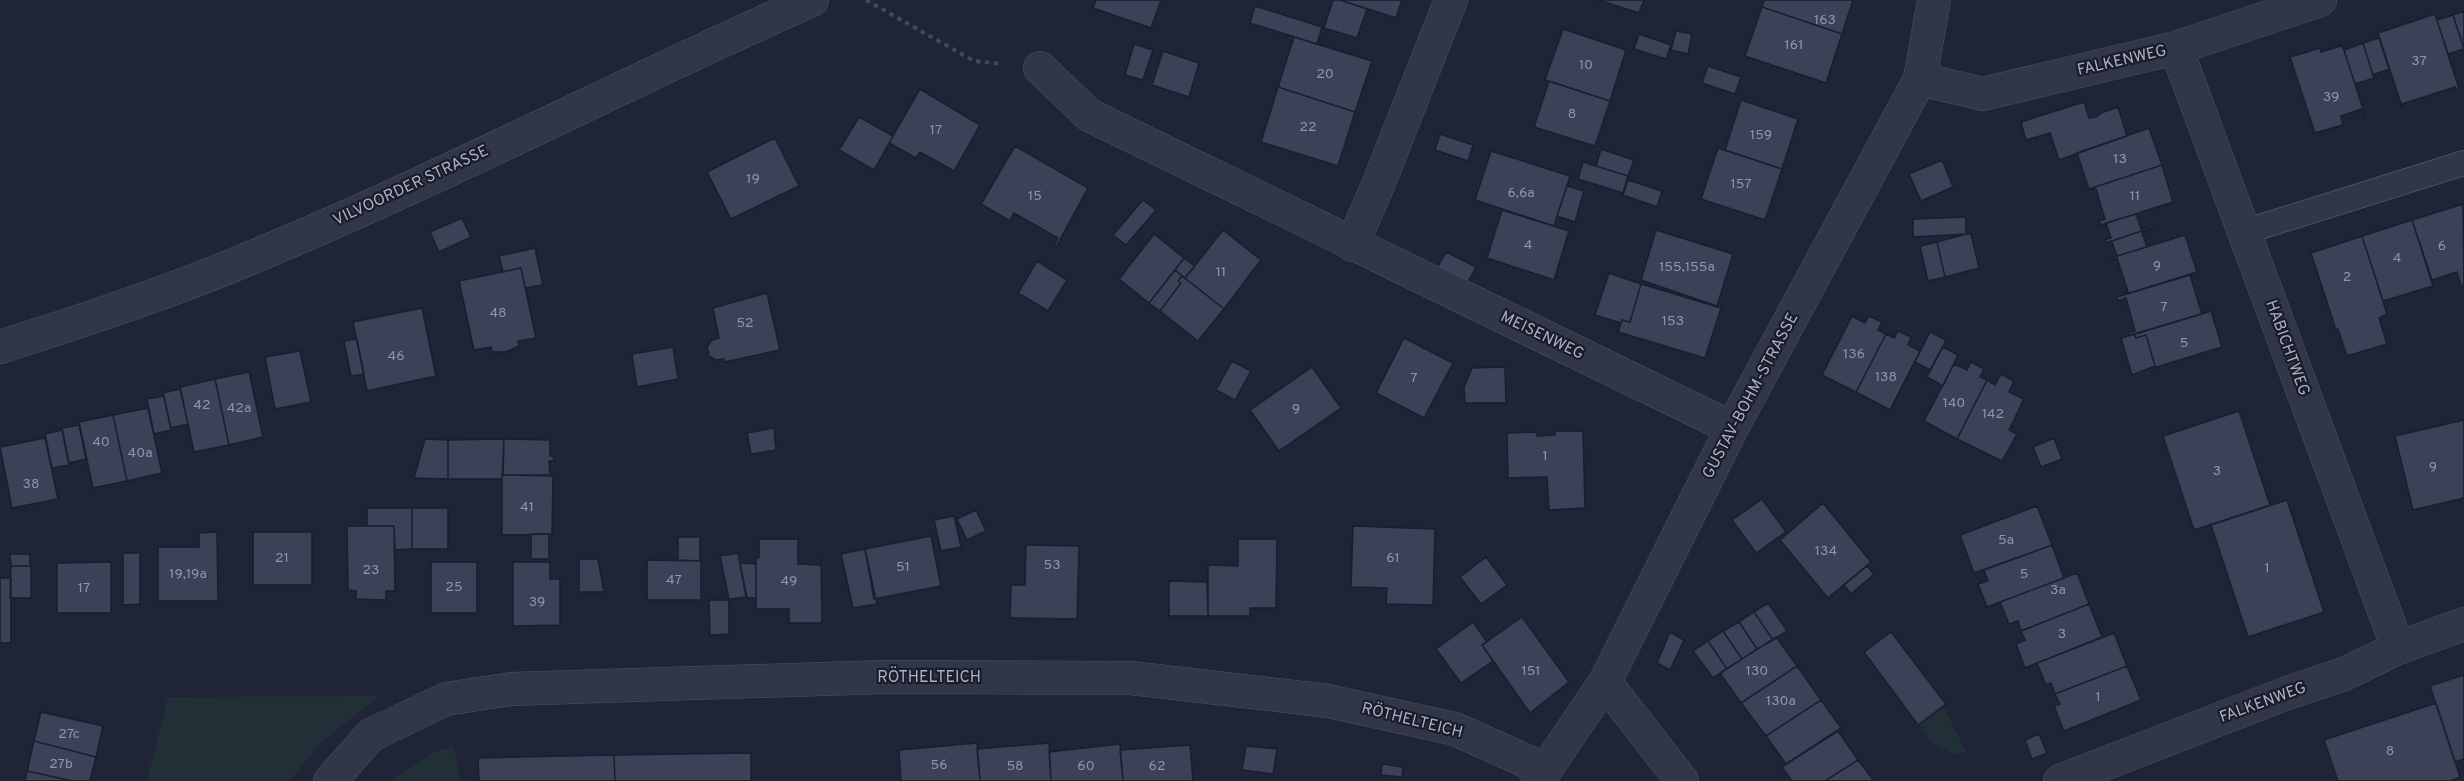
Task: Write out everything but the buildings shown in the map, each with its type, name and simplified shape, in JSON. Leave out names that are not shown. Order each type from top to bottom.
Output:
[{"type":"street","name":"VILVOORDER STRASSE","points":[[0,347],[165,291],[258,255],[360,211],[812,0]]},
{"type":"street","points":[[1352,245],[1451,0]]},
{"type":"street","name":"GUSTAV-BOHM-STRASSE","points":[[1542,776],[1605,682],[1732,428],[1920,79],[1934,0]]},
{"type":"street","name":"FALKENWEG","points":[[1920,79],[1983,94],[2176,48],[2320,0]]},
{"type":"street","name":"HABICHTWEG","points":[[2176,48],[2398,648]]},
{"type":"street","name":"MEISENWEG","points":[[1040,68],[1089,115],[1732,428]]},
{"type":"street","name":"FALKENWEG","points":[[2060,781],[2287,693],[2344,674],[2398,648],[2464,624]]},
{"type":"street","name":"RÖTHELTEICH","points":[[330,781],[371,735],[446,699],[511,689],[884,677],[1131,678],[1328,701],[1455,729],[1542,776]]},
{"type":"street","points":[[1605,682],[1682,781]]},
{"type":"lane","points":[[2244,232],[2464,163]]},
{"type":"path","points":[[866,0],[974,61],[1040,68]]},
{"type":"shaded area","points":[[376,696],[375,700],[323,741],[289,781],[147,781],[168,697]]},
{"type":"shaded area","points":[[1942,703],[1966,752],[1957,755],[1931,742],[1918,720]]},
{"type":"shaded area","points":[[454,746],[460,781],[390,781],[431,753]]}]
